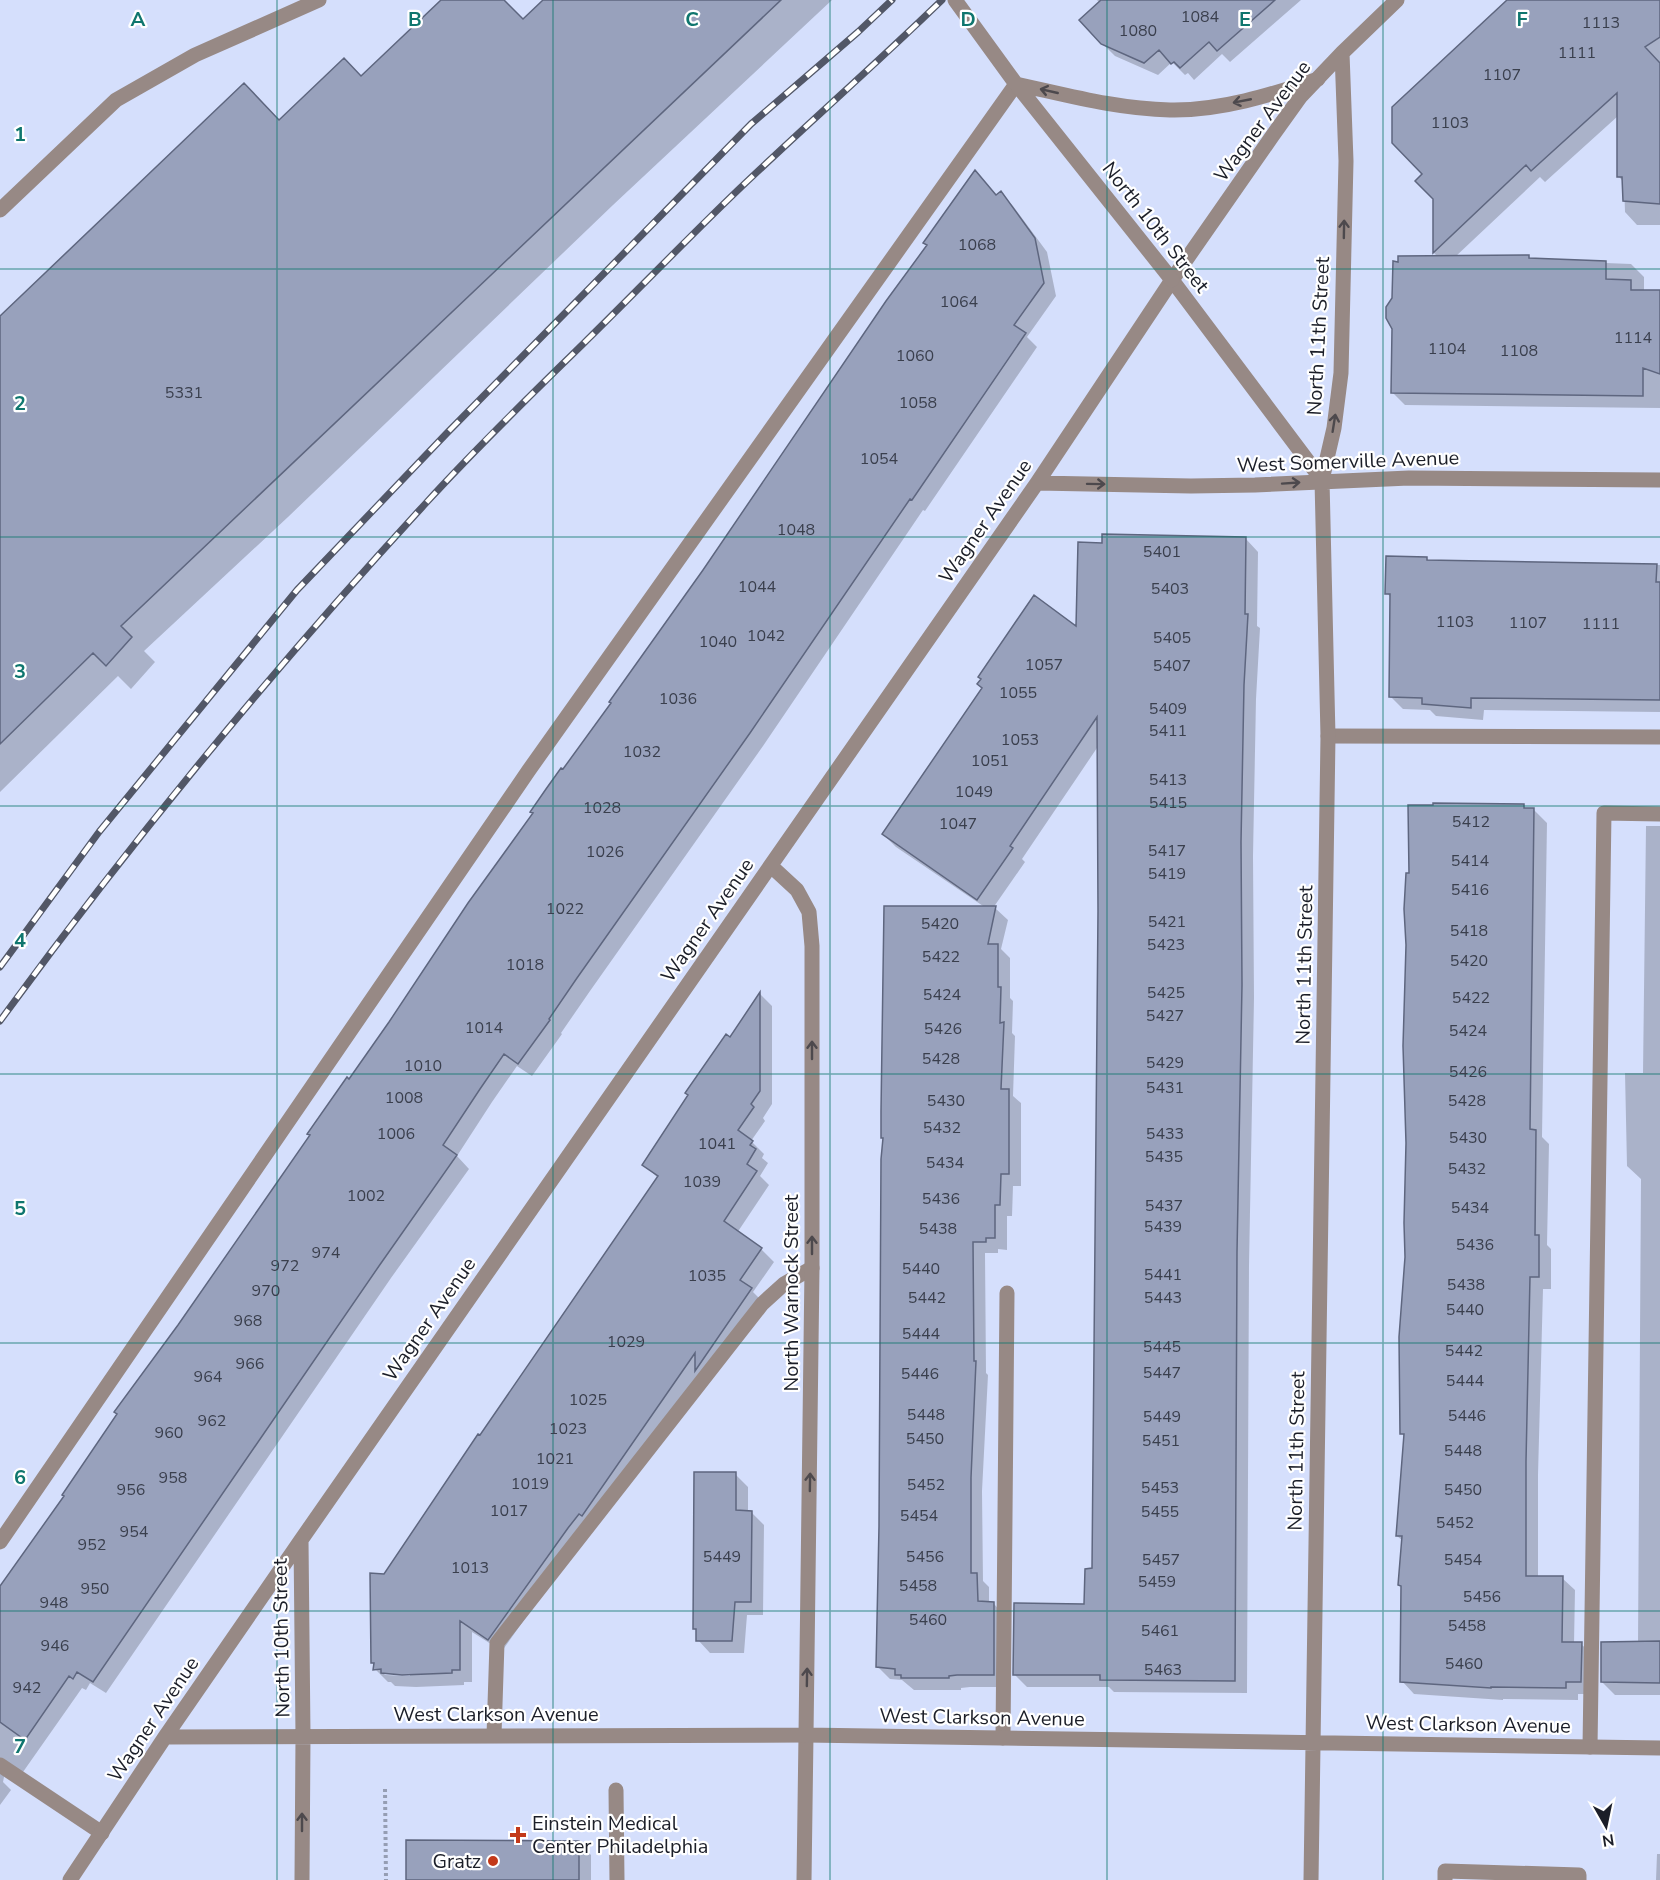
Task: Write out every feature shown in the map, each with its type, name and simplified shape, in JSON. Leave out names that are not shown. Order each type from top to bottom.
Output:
[{"type":"street","points":[[0,210],[117,100],[195,55],[319,0]]},
{"type":"street","name":"North 10th Street","points":[[955,0],[1016,84],[1172,280],[1322,480]]},
{"type":"street","name":"Wagner Avenue","points":[[70,1880],[301,1540],[1037,483],[1172,280],[1280,125],[1301,96],[1397,0]]},
{"type":"street","name":"North 11th Street","points":[[1311,1880],[1328,736],[1322,480],[1334,428],[1341,373],[1346,161],[1342,53]]},
{"type":"street","points":[[0,1542],[529,770],[1016,84],[1090,101],[1134,108],[1172,110],[1243,101],[1318,79]]},
{"type":"street","name":"West Somerville Avenue","points":[[1037,483],[1255,485],[1409,477],[1660,480]]},
{"type":"street","points":[[1328,736],[1660,737]]},
{"type":"street","points":[[1590,1747],[1604,813],[1660,814]]},
{"type":"street","name":"North Warnock Street","points":[[771,866],[797,890],[809,912],[812,958],[813,1268],[804,1880]]},
{"type":"street","points":[[494,1735],[497,1643],[762,1304],[784,1284],[813,1268]]},
{"type":"street","points":[[1003,1738],[1007,1293]]},
{"type":"street","name":"North 10th Street","points":[[301,1540],[302,1880]]},
{"type":"street","name":"West Clarkson Avenue","points":[[303,1736],[807,1735],[1660,1748]]},
{"type":"street","name":"North 10th Street","points":[[165,1737],[303,1736]]},
{"type":"street","points":[[0,1765],[102,1833]]},
{"type":"street","points":[[616,1790],[617,1880]]},
{"type":"street","points":[[1444,1880],[1445,1871],[1579,1875],[1579,1880]]},
{"type":"path","points":[[385,1789],[386,1880]]},
{"type":"building","points":[[441,0],[504,0],[523,19],[543,0],[781,0],[121,626],[132,637],[106,666],[93,653],[0,744],[0,316],[244,83],[279,120],[344,58],[361,76]]},
{"type":"building","points":[[1101,0],[1275,0],[1217,51],[1209,42],[1180,68],[1174,62],[1171,64],[1159,50],[1144,63],[1101,44],[1079,20]]},
{"type":"building","points":[[1507,0],[1660,0],[1660,37],[1645,47],[1660,63],[1660,204],[1623,201],[1622,177],[1617,177],[1617,93],[1531,171],[1526,165],[1433,253],[1433,199],[1415,181],[1422,174],[1392,143],[1392,107]]},
{"type":"building","points":[[975,170],[996,195],[1001,191],[1035,238],[1044,283],[1014,325],[1026,333],[550,1020],[518,1064],[504,1054],[443,1145],[457,1155],[93,1682],[77,1672],[73,1679],[69,1676],[25,1740],[0,1722],[0,1586],[64,1496],[62,1495],[117,1414],[114,1412],[178,1325],[310,1135],[307,1134],[347,1077],[349,1079],[389,1022],[468,903],[533,813],[530,812],[546,789],[611,703],[609,702],[927,245],[923,243]]},
{"type":"building","points":[[1529,255],[1529,258],[1606,261],[1606,279],[1631,280],[1631,290],[1660,290],[1660,374],[1643,368],[1643,396],[1391,393],[1392,329],[1386,318],[1386,307],[1392,298],[1393,261],[1398,262],[1398,256]]},
{"type":"building","points":[[1102,534],[1246,537],[1245,614],[1248,614],[1244,685],[1241,842],[1242,985],[1237,1252],[1235,1681],[1100,1680],[1100,1675],[1013,1675],[1014,1603],[1084,1604],[1085,1569],[1092,1568],[1098,911],[1097,717],[1010,846],[1013,848],[977,900],[882,834],[982,688],[977,684],[981,679],[978,677],[1034,595],[1076,626],[1078,542],[1102,543]]},
{"type":"building","points":[[1386,556],[1427,557],[1427,560],[1657,564],[1656,582],[1660,582],[1660,700],[1471,698],[1471,708],[1422,704],[1422,698],[1389,697],[1390,594],[1385,594]]},
{"type":"building","points":[[1433,803],[1524,804],[1524,808],[1534,808],[1530,1129],[1536,1130],[1535,1235],[1539,1235],[1539,1277],[1530,1277],[1526,1576],[1563,1576],[1562,1642],[1582,1642],[1581,1682],[1566,1682],[1566,1688],[1491,1688],[1400,1682],[1401,1586],[1398,1585],[1402,1536],[1396,1536],[1404,1434],[1400,1434],[1399,1337],[1405,1257],[1406,1143],[1403,1046],[1406,945],[1404,909],[1406,873],[1409,873],[1408,805],[1433,805]]},
{"type":"building","points":[[884,906],[996,906],[988,944],[998,944],[998,987],[1001,987],[1000,1023],[1004,1022],[1001,1089],[1009,1089],[1009,1174],[1001,1174],[1000,1205],[995,1205],[995,1238],[986,1238],[986,1242],[973,1242],[974,1361],[976,1361],[971,1478],[971,1573],[977,1573],[978,1601],[994,1602],[994,1675],[901,1678],[901,1675],[895,1675],[895,1669],[876,1667]]},
{"type":"building","points":[[760,992],[760,1091],[751,1104],[754,1107],[738,1130],[753,1141],[750,1145],[756,1149],[747,1164],[757,1171],[724,1221],[762,1248],[740,1280],[752,1288],[695,1371],[695,1353],[582,1516],[579,1514],[568,1528],[488,1640],[460,1621],[460,1670],[452,1670],[452,1673],[402,1675],[381,1673],[381,1669],[373,1670],[370,1573],[384,1574],[478,1434],[480,1435],[658,1176],[642,1165],[688,1095],[685,1093],[726,1034],[730,1037]]},
{"type":"building","points":[[694,1472],[736,1472],[736,1510],[752,1511],[751,1602],[735,1602],[732,1641],[696,1641],[696,1629],[693,1629]]},
{"type":"building","points":[[1660,1641],[1660,1683],[1601,1682],[1601,1642]]},
{"type":"building","name":"Gratz","points":[[406,1840],[579,1841],[579,1880],[406,1880]]},
{"type":"railway","points":[[0,967],[99,832],[297,590],[447,433],[751,124],[892,0]]},
{"type":"railway","points":[[0,1021],[101,887],[206,756],[314,628],[426,503],[503,422],[718,210],[942,0]]},
{"type":"place","name":"Einstein Medical Center Philadelphia","points":[[518,1835]]},
{"type":"place","name":"Gratz","points":[[493,1861]]}]
